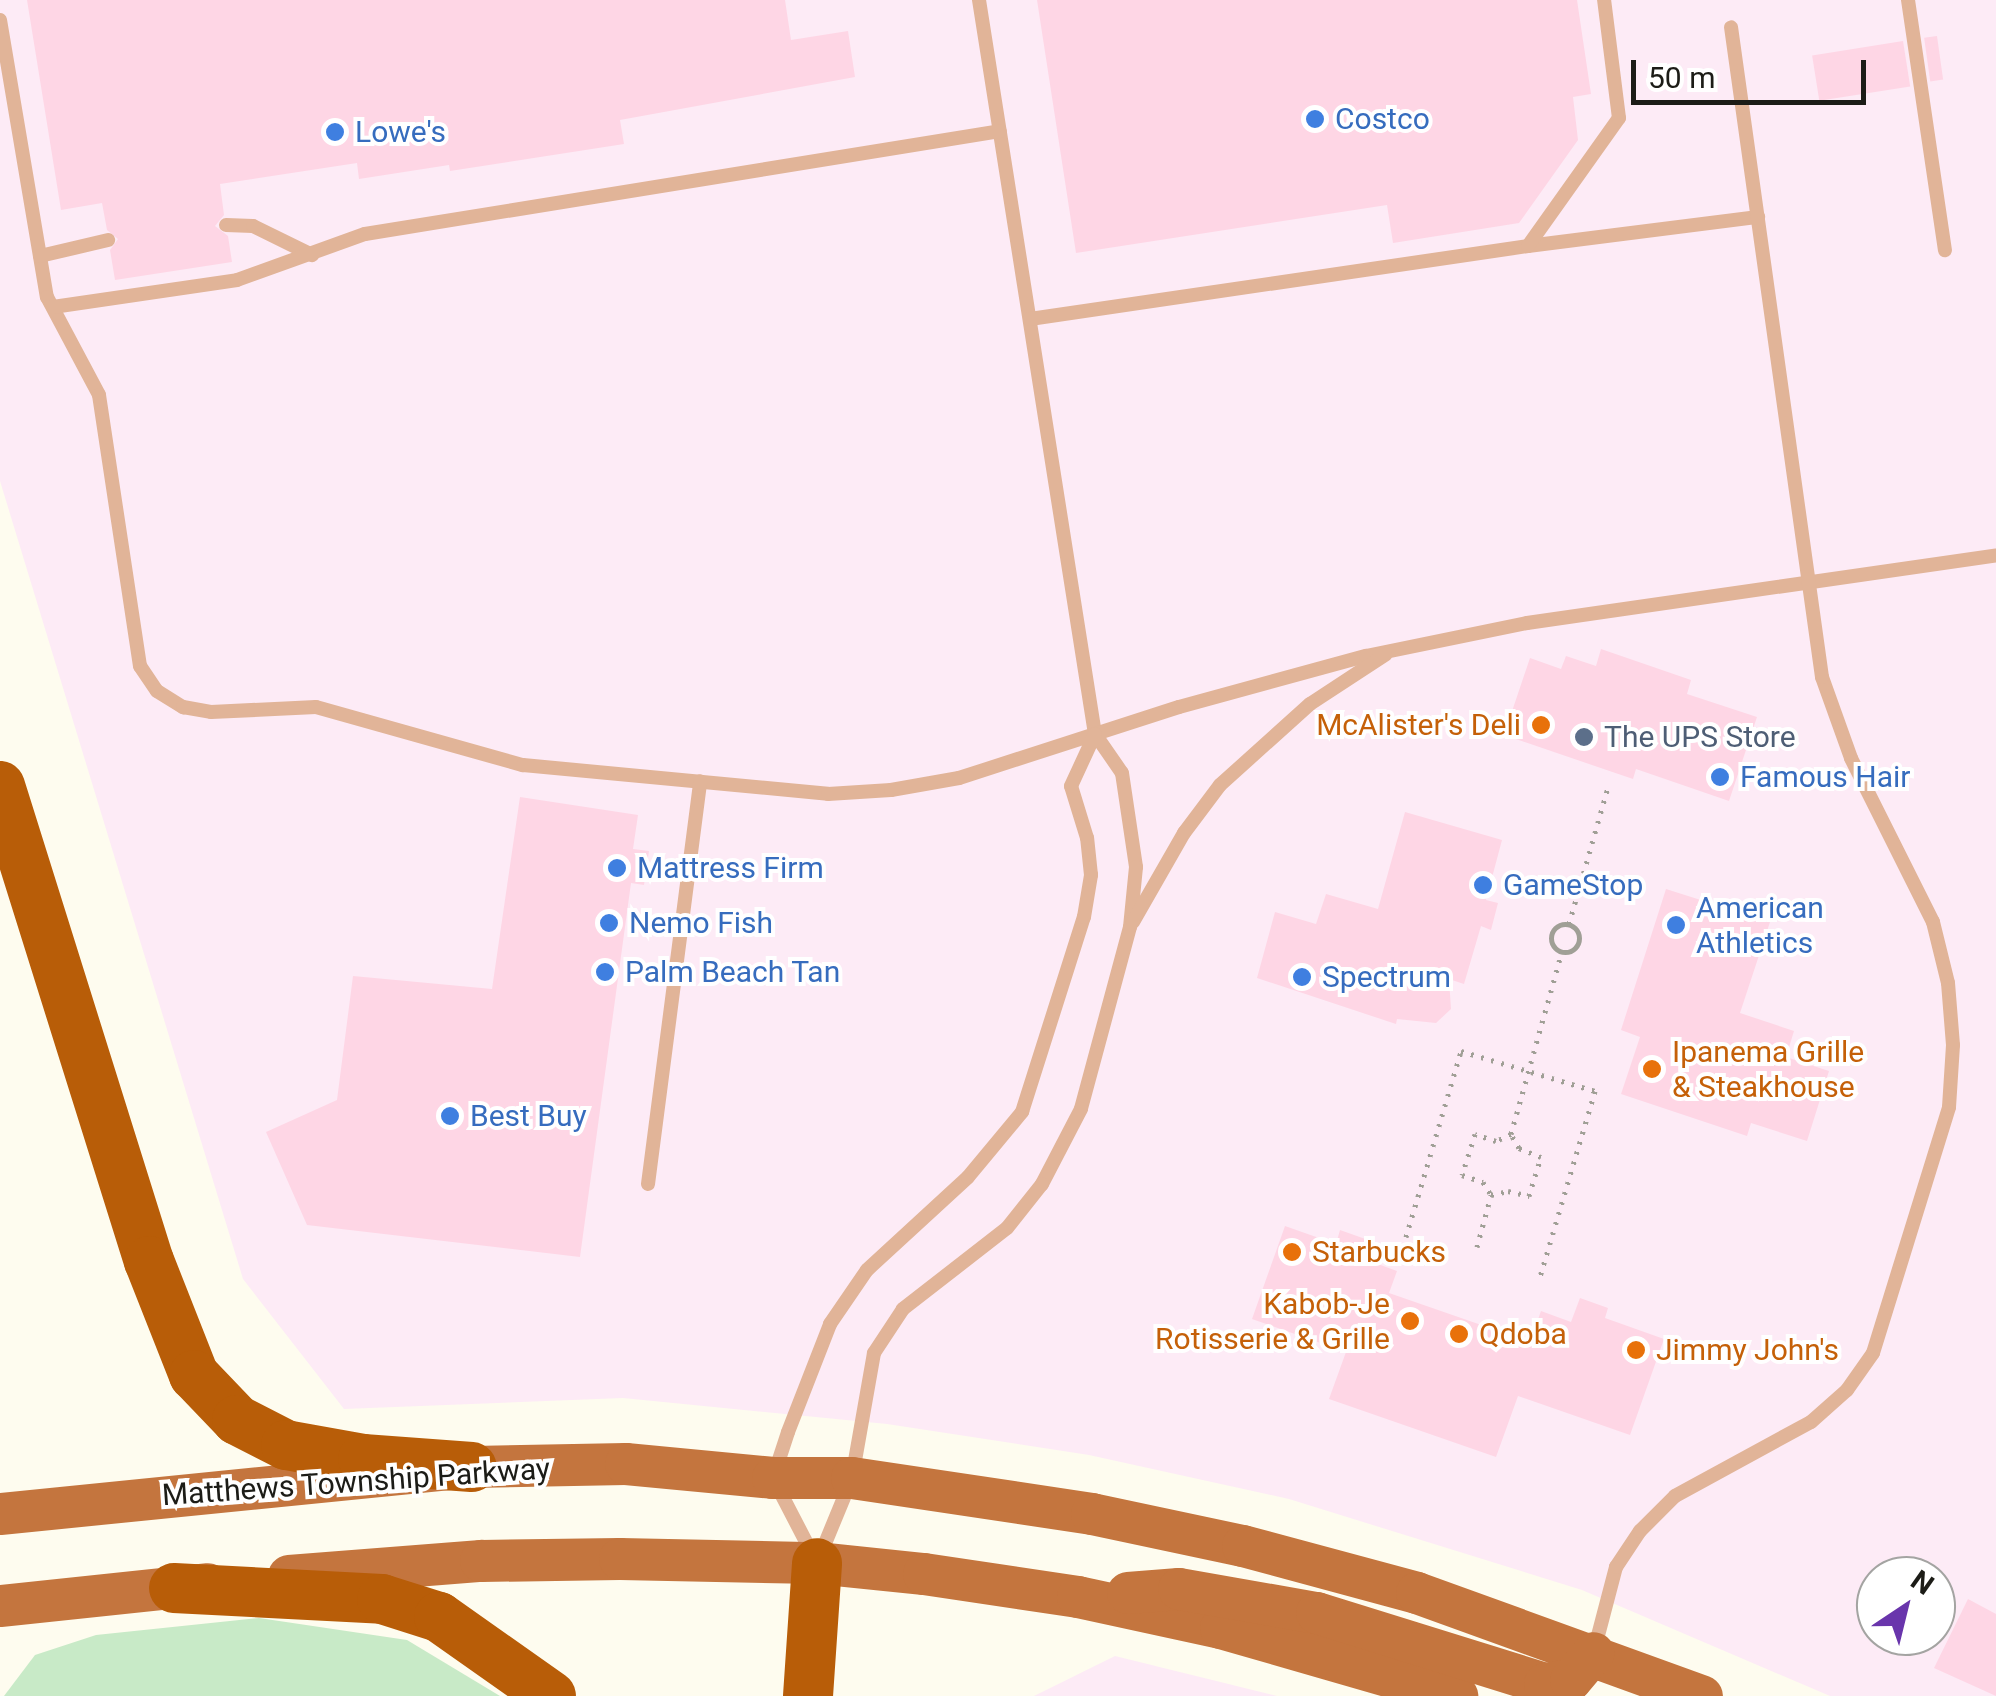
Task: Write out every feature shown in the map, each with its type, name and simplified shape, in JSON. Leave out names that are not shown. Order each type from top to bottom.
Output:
[{"type":"highway","points":[[0,786],[149,1261],[194,1376],[237,1420],[286,1445],[363,1459],[472,1467]]},
{"type":"highway","points":[[808,1696],[817,1563]]},
{"type":"highway","points":[[174,1588],[382,1599],[439,1617],[551,1696]]},
{"type":"main road","name":"Matthews Township Parkway","points":[[0,1514],[472,1467],[626,1464],[773,1478],[852,1478],[1092,1514],[1243,1546],[1417,1593],[1702,1696]]},
{"type":"main road","points":[[0,1606],[482,1561],[817,1563],[1078,1597],[1221,1628],[1458,1696]]},
{"type":"main road","points":[[1078,1597],[1179,1588],[1317,1613],[1544,1684],[1571,1680],[1594,1654]]},
{"type":"lane","points":[[817,1563],[852,1478],[874,1353],[916,1296],[1007,1228],[1042,1184],[1081,1109],[1130,927],[1136,867],[1130,809],[1122,773],[1095,734],[980,0]]},
{"type":"lane","points":[[1528,246],[1619,118],[1604,0]]},
{"type":"lane","points":[[1908,0],[1945,250]]},
{"type":"lane","points":[[0,20],[40,256],[53,308],[99,395],[140,666],[157,690],[182,707],[211,712],[316,707],[523,765],[828,794],[891,790],[959,778],[1095,734],[1392,651],[1527,623],[1996,555]]},
{"type":"lane","points":[[1594,1654],[1616,1567],[1640,1531],[1675,1496],[1811,1422],[1847,1390],[1873,1353],[1948,1107],[1953,1045],[1948,983],[1933,922],[1845,742],[1822,677],[1731,27]]},
{"type":"lane","points":[[53,308],[236,280],[365,234],[1000,131]]},
{"type":"lane","points":[[1030,319],[1528,246],[1758,217]]},
{"type":"lane","points":[[226,224],[253,226],[312,256]]},
{"type":"lane","points":[[40,256],[108,240]]},
{"type":"lane","points":[[1130,927],[1184,833],[1220,785],[1310,704],[1392,651]]},
{"type":"lane","points":[[817,1563],[773,1478],[830,1324],[868,1270],[968,1177],[1022,1112],[1084,917],[1091,875],[1087,838],[1070,786],[1095,734]]},
{"type":"lane","points":[[648,1184],[700,782]]},
{"type":"path","points":[[1570,924],[1609,784]]},
{"type":"path","points":[[1570,924],[1578,931],[1579,942],[1572,950],[1562,951],[1553,944],[1552,934],[1558,926],[1570,924]]},
{"type":"path","points":[[1491,1195],[1508,1191],[1530,1196],[1541,1157],[1519,1148],[1511,1134],[1562,951]]},
{"type":"path","points":[[1406,1236],[1462,1051],[1595,1091],[1538,1280]]},
{"type":"path","points":[[1476,1247],[1491,1195],[1483,1182],[1462,1174],[1475,1134],[1496,1141],[1511,1134]]},
{"type":"shaded area","points":[[0,0],[1996,0],[1996,1696],[1830,1696],[1582,1590],[1289,1499],[1089,1455],[887,1424],[623,1398],[344,1409],[243,1279],[0,481]]},
{"type":"shaded area","points":[[1115,1656],[1277,1696],[1034,1696]]},
{"type":"green space","points":[[259,1618],[407,1640],[500,1696],[4,1696],[35,1655],[96,1635]]},
{"type":"building","name":"Lowe's","points":[[27,0],[785,0],[791,40],[848,31],[855,77],[620,120],[624,144],[450,171],[449,165],[359,179],[357,163],[220,184],[224,215],[215,226],[228,236],[232,262],[115,280],[110,250],[118,239],[107,230],[102,203],[61,210]]},
{"type":"building","name":"Costco","points":[[1037,0],[1577,0],[1591,94],[1573,97],[1578,140],[1519,223],[1393,243],[1387,205],[1076,253]]},
{"type":"building","points":[[1937,36],[1943,80],[1930,81],[1924,38]]},
{"type":"building","points":[[1903,41],[1910,86],[1819,101],[1812,55]]},
{"type":"building","points":[[1601,649],[1691,680],[1687,694],[1757,717],[1729,801],[1636,769],[1633,779],[1504,735],[1530,658],[1561,669],[1566,656],[1596,666]]},
{"type":"building","name":"Best Buy","points":[[520,797],[638,815],[633,849],[649,851],[644,885],[631,883],[580,1257],[307,1225],[266,1132],[337,1100],[353,976],[492,989]]},
{"type":"building","points":[[1405,812],[1502,840],[1486,900],[1498,903],[1491,930],[1481,926],[1464,984],[1449,979],[1451,1009],[1436,1023],[1397,1019],[1396,1024],[1257,978],[1275,912],[1316,924],[1326,894],[1378,909]]},
{"type":"building","points":[[1666,889],[1770,922],[1740,1013],[1794,1031],[1786,1057],[1829,1071],[1807,1141],[1751,1123],[1747,1136],[1621,1094],[1640,1037],[1621,1030]]},
{"type":"building","points":[[1285,1226],[1336,1244],[1340,1230],[1371,1241],[1364,1259],[1397,1271],[1389,1293],[1530,1342],[1541,1311],[1571,1322],[1580,1298],[1608,1308],[1605,1318],[1664,1339],[1630,1435],[1518,1396],[1496,1457],[1329,1399],[1346,1352],[1252,1319]]},
{"type":"building","points":[[1968,1599],[1996,1614],[1996,1696],[1934,1668],[1940,1656],[1956,1656],[1956,1623]]},
{"type":"place","name":"Costco","points":[[1315,119]]},
{"type":"place","name":"Lowe's","points":[[335,132]]},
{"type":"place","name":"McAlister's Deli","points":[[1541,725]]},
{"type":"place","name":"The UPS Store","points":[[1584,737]]},
{"type":"place","name":"Famous Hair","points":[[1720,777]]},
{"type":"place","name":"Mattress Firm","points":[[617,868]]},
{"type":"place","name":"GameStop","points":[[1483,885]]},
{"type":"place","name":"Nemo Fish","points":[[609,923]]},
{"type":"place","name":"American Athletics","points":[[1676,925]]},
{"type":"place","name":"Palm Beach Tan","points":[[605,972]]},
{"type":"place","name":"Spectrum","points":[[1302,977]]},
{"type":"place","name":"Ipanema Grille & Steakhouse","points":[[1652,1069]]},
{"type":"place","name":"Best Buy","points":[[450,1116]]},
{"type":"place","name":"Starbucks","points":[[1292,1252]]},
{"type":"place","name":"Kabob-Je Rotisserie & Grille","points":[[1410,1321]]},
{"type":"place","name":"Qdoba","points":[[1459,1334]]},
{"type":"place","name":"Jimmy John's","points":[[1636,1350]]}]
